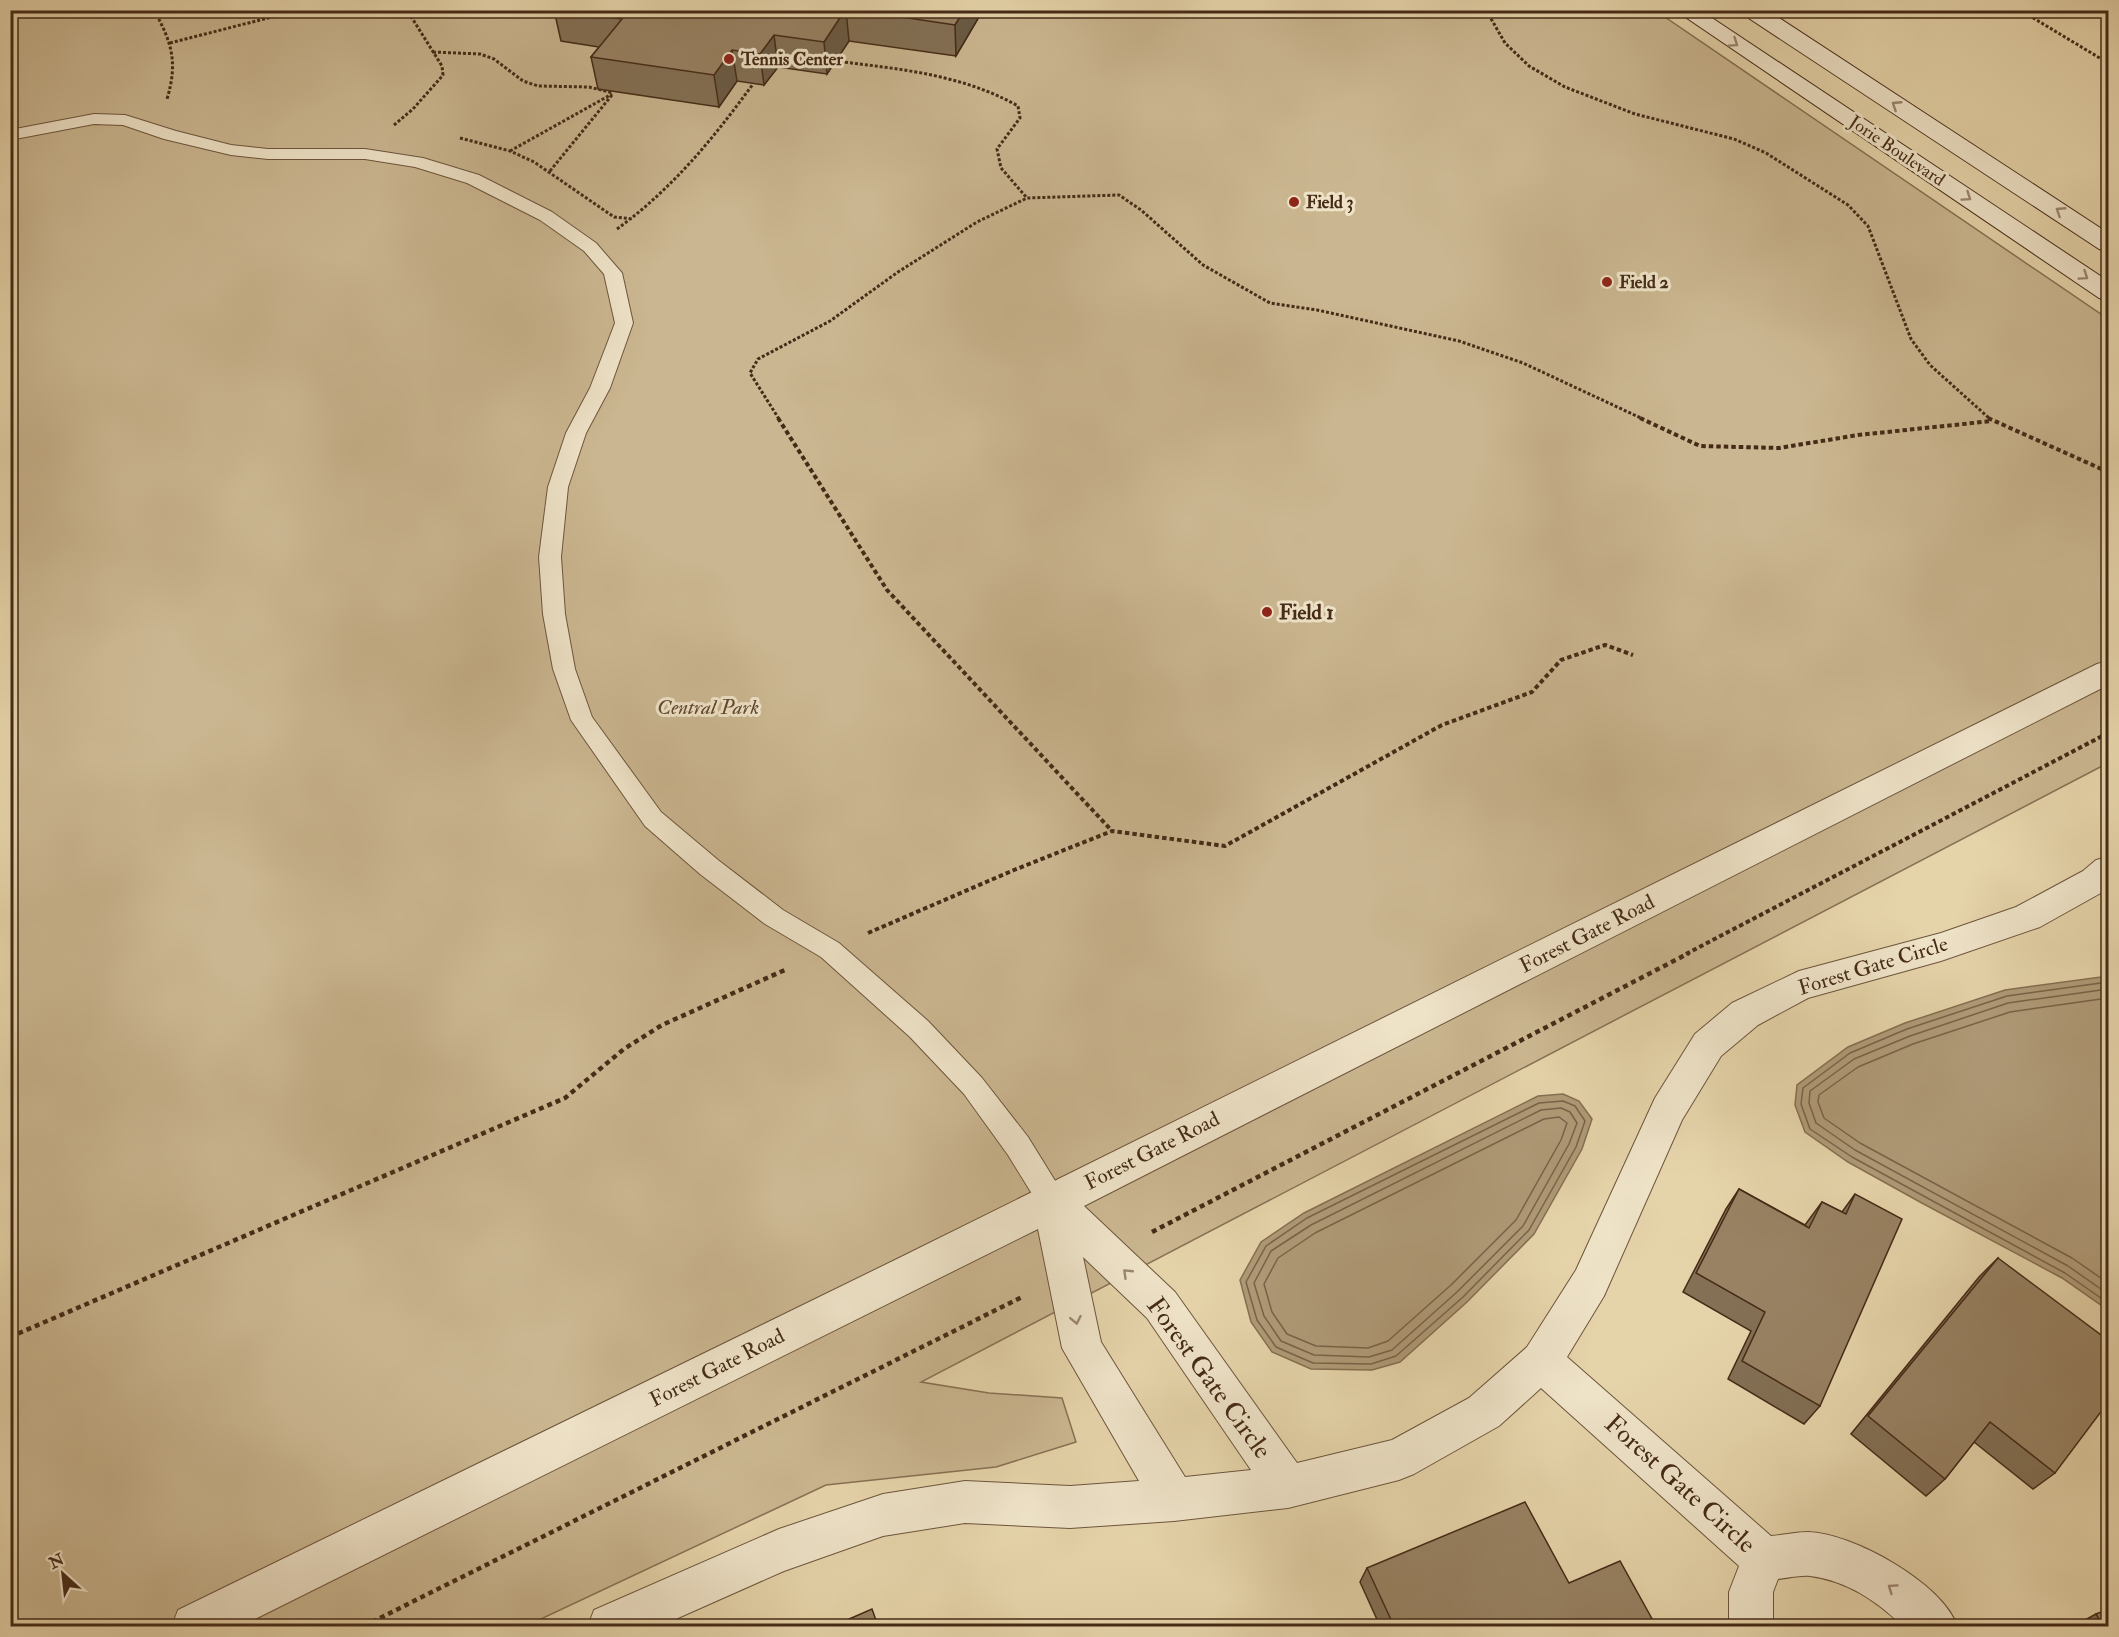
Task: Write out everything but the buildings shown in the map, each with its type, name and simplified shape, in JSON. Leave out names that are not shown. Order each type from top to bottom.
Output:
[{"type":"street","name":"Jorie Boulevard","points":[[1685,10],[2109,292]]},
{"type":"street","name":"Jorie Boulevard","points":[[1752,10],[2103,239]]},
{"type":"street","name":"Forest Gate Road","points":[[194,1626],[542,1457],[2109,672]]},
{"type":"street","name":"Forest Gate Circle","points":[[610,1626],[778,1551],[883,1515],[965,1502],[1071,1507],[1174,1500],[1288,1487],[1399,1459],[1484,1412],[1541,1361],[1590,1283],[1668,1110],[1708,1045],[1745,1014],[1798,986],[1941,947],[2028,917],[2095,881],[2109,870]]},
{"type":"street","name":"Forest Gate Circle","points":[[1052,1201],[1161,1305],[1288,1487]]},
{"type":"street","points":[[1052,1201],[1082,1348],[1174,1500]]},
{"type":"street","name":"Forest Gate Circle","points":[[1541,1361],[1764,1559],[1809,1554],[1856,1566],[1894,1588],[1935,1626]]},
{"type":"street","name":"Forest Gate Circle","points":[[1751,1626],[1751,1592],[1764,1559]]},
{"type":"lane","points":[[10,135],[94,119],[125,120],[170,135],[231,150],[267,154],[365,154],[417,162],[472,179],[546,216],[590,247],[612,273],[624,323],[600,388],[576,433],[558,487],[550,557],[554,615],[564,669],[582,720],[653,819],[709,867],[774,916],[830,950],[920,1029],[973,1086],[1018,1146],[1052,1201]]},
{"type":"path","points":[[146,126],[164,106],[175,65],[170,43],[154,10]]},
{"type":"path","points":[[170,43],[299,10]]},
{"type":"path","points":[[394,125],[413,109],[442,75],[442,66],[407,10]]},
{"type":"path","points":[[1486,10],[1505,43],[1529,66],[1565,87],[1635,114],[1734,139],[1755,148],[1848,205],[1868,226],[1911,339],[1930,365],[1992,421],[2109,472]]},
{"type":"path","points":[[2020,10],[2109,63]]},
{"type":"path","points":[[433,52],[480,54],[494,59],[523,81],[538,86],[589,87],[613,93]]},
{"type":"path","points":[[835,61],[937,75],[981,87],[1018,106],[1020,118],[997,149],[1001,168],[1027,198]]},
{"type":"path","points":[[590,247],[633,219],[661,194],[721,128],[753,84]]},
{"type":"path","points":[[510,151],[613,93]]},
{"type":"path","points":[[550,171],[607,104],[613,93]]},
{"type":"path","points":[[1112,831],[887,590],[750,373],[758,359],[830,321],[897,272],[977,222],[1027,198],[1119,195],[1141,210],[1203,265],[1270,303],[1327,312],[1459,341],[1524,363],[1700,446],[1779,448],[1858,435],[1992,421]]},
{"type":"path","points":[[1107,1254],[1293,1161],[2109,733]]},
{"type":"path","points":[[364,1626],[1067,1275]]},
{"type":"green space","name":"Central Park","points":[[11,11],[1656,11],[2108,319],[2108,763],[921,1382],[989,1393],[1062,1398],[1076,1442],[996,1467],[826,1485],[526,1626],[11,1626]]},
{"type":"water","points":[[2108,976],[2108,1310],[2062,1278],[1848,1162],[1805,1132],[1795,1105],[1797,1085],[1848,1047],[1905,1023],[2005,990]]},
{"type":"water","points":[[1563,1094],[1579,1101],[1592,1119],[1582,1149],[1534,1234],[1467,1302],[1400,1362],[1372,1370],[1311,1369],[1272,1352],[1251,1322],[1240,1280],[1261,1242],[1304,1213],[1538,1096]]},
{"type":"place","name":"Tennis Center","points":[[729,59]]},
{"type":"place","name":"Field 3","points":[[1294,202]]},
{"type":"place","name":"Field 2","points":[[1607,282]]},
{"type":"place","name":"Field 1","points":[[1267,612]]}]
